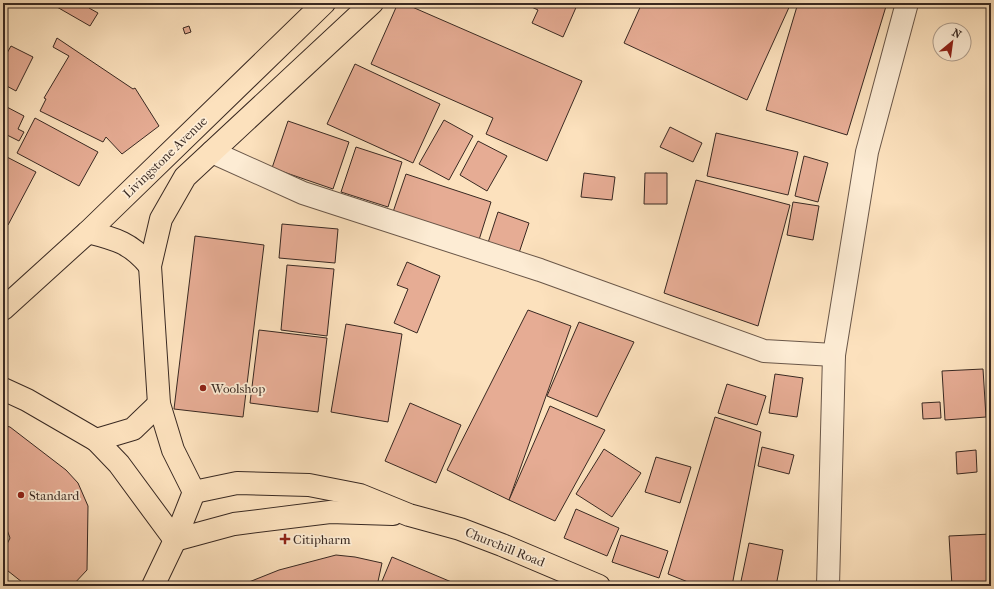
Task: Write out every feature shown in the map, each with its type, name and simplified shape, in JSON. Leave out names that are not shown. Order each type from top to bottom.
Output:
[{"type":"highway","name":"Livingstone Avenue","points":[[3,309],[88,232],[324,3]]},
{"type":"highway","points":[[152,586],[175,540],[194,492],[173,450],[159,404],[150,266],[161,219],[185,177],[372,3]]},
{"type":"highway","points":[[88,232],[116,239],[138,252],[150,266]]},
{"type":"highway","points":[[3,389],[28,400],[96,440],[119,464],[175,540]]},
{"type":"highway","points":[[96,440],[132,429],[159,404]]},
{"type":"highway","points":[[194,492],[237,483],[309,485],[360,495],[409,515]]},
{"type":"highway","points":[[175,540],[234,524],[330,512],[409,515]]},
{"type":"highway","name":"Churchill Road","points":[[409,515],[460,529],[599,586]]},
{"type":"street","points":[[828,586],[834,355],[867,152],[907,3]]},
{"type":"street","points":[[212,152],[303,193],[540,270],[764,351],[834,355]]},
{"type":"building","points":[[50,3],[92,3],[89,8],[98,13],[90,26]]},
{"type":"building","points":[[398,3],[403,3],[582,81],[547,161],[486,134],[493,118],[371,64]]},
{"type":"building","points":[[523,3],[578,3],[563,37],[532,23],[538,10]]},
{"type":"building","points":[[642,3],[791,3],[747,100],[624,43]]},
{"type":"building","points":[[798,3],[887,3],[847,135],[766,110]]},
{"type":"building","points":[[189,26],[191,32],[185,34],[183,28]]},
{"type":"building","points":[[57,38],[133,89],[135,88],[159,126],[122,154],[106,137],[103,142],[40,111],[46,99],[44,98],[69,56],[53,47]]},
{"type":"building","points":[[11,46],[33,57],[16,91],[3,84],[3,60]]},
{"type":"building","points":[[355,64],[440,104],[413,163],[327,124]]},
{"type":"building","points":[[3,105],[24,116],[18,129],[24,132],[19,141],[3,133]]},
{"type":"building","points":[[35,118],[98,152],[79,186],[17,153]]},
{"type":"building","points":[[444,120],[473,136],[449,180],[419,164]]},
{"type":"building","points":[[288,121],[349,142],[333,189],[272,168]]},
{"type":"building","points":[[670,127],[702,143],[693,162],[660,147]]},
{"type":"building","points":[[716,133],[798,152],[788,195],[707,176]]},
{"type":"building","points":[[478,141],[507,156],[487,191],[460,175]]},
{"type":"building","points":[[356,147],[402,162],[388,207],[341,192]]},
{"type":"building","points":[[3,155],[36,172],[8,225],[3,222]]},
{"type":"building","points":[[804,156],[828,163],[818,202],[795,196]]},
{"type":"building","points":[[584,173],[615,177],[612,200],[581,197]]},
{"type":"building","points":[[645,173],[667,173],[667,204],[644,204]]},
{"type":"building","points":[[406,174],[491,202],[478,243],[392,215]]},
{"type":"building","points":[[696,180],[790,205],[758,326],[664,293]]},
{"type":"building","points":[[793,202],[819,206],[813,240],[787,235]]},
{"type":"building","points":[[498,212],[529,223],[516,262],[485,252]]},
{"type":"building","points":[[282,224],[338,229],[335,263],[279,258]]},
{"type":"building","points":[[195,236],[264,245],[243,417],[174,409]]},
{"type":"building","points":[[407,262],[440,276],[417,333],[394,323],[408,289],[397,285]]},
{"type":"building","points":[[287,265],[334,269],[327,336],[281,330]]},
{"type":"building","points":[[528,310],[571,326],[509,500],[447,470]]},
{"type":"building","points":[[579,322],[634,342],[597,417],[547,396]]},
{"type":"building","points":[[346,324],[402,334],[388,422],[331,412]]},
{"type":"building","points":[[259,330],[327,338],[318,412],[250,403]]},
{"type":"building","points":[[983,369],[986,417],[945,420],[942,371]]},
{"type":"building","points":[[775,374],[803,378],[797,417],[769,413]]},
{"type":"building","points":[[988,383],[991,383],[991,424]]},
{"type":"building","points":[[727,384],[766,396],[757,425],[718,413]]},
{"type":"building","points":[[940,402],[941,418],[923,419],[922,403]]},
{"type":"building","points":[[410,403],[461,425],[436,483],[385,461]]},
{"type":"building","points":[[550,406],[605,430],[555,521],[509,500]]},
{"type":"building","points":[[715,417],[761,432],[732,586],[698,586],[668,574]]},
{"type":"building","points":[[3,425],[10,427],[66,470],[78,483],[88,506],[87,570],[72,586],[27,586],[3,567],[3,552],[10,538],[3,519]]},
{"type":"building","points":[[762,447],[794,455],[789,474],[758,466]]},
{"type":"building","points":[[604,449],[641,473],[612,517],[576,494]]},
{"type":"building","points":[[976,450],[977,472],[957,474],[956,452]]},
{"type":"building","points":[[656,457],[691,467],[680,503],[645,492]]},
{"type":"building","points":[[576,509],[619,528],[607,556],[564,538]]},
{"type":"building","points":[[991,534],[991,586],[952,586],[949,536]]},
{"type":"building","points":[[621,535],[668,551],[659,578],[612,562]]},
{"type":"building","points":[[749,543],[783,550],[776,586],[740,586]]},
{"type":"building","points":[[336,555],[355,557],[382,563],[377,586],[239,586],[279,570]]},
{"type":"building","points":[[392,557],[461,586],[380,586]]},
{"type":"place","name":"Woolshop","points":[[203,388]]},
{"type":"place","name":"Standard","points":[[21,495]]},
{"type":"place","name":"Citipharm","points":[[285,539]]}]
